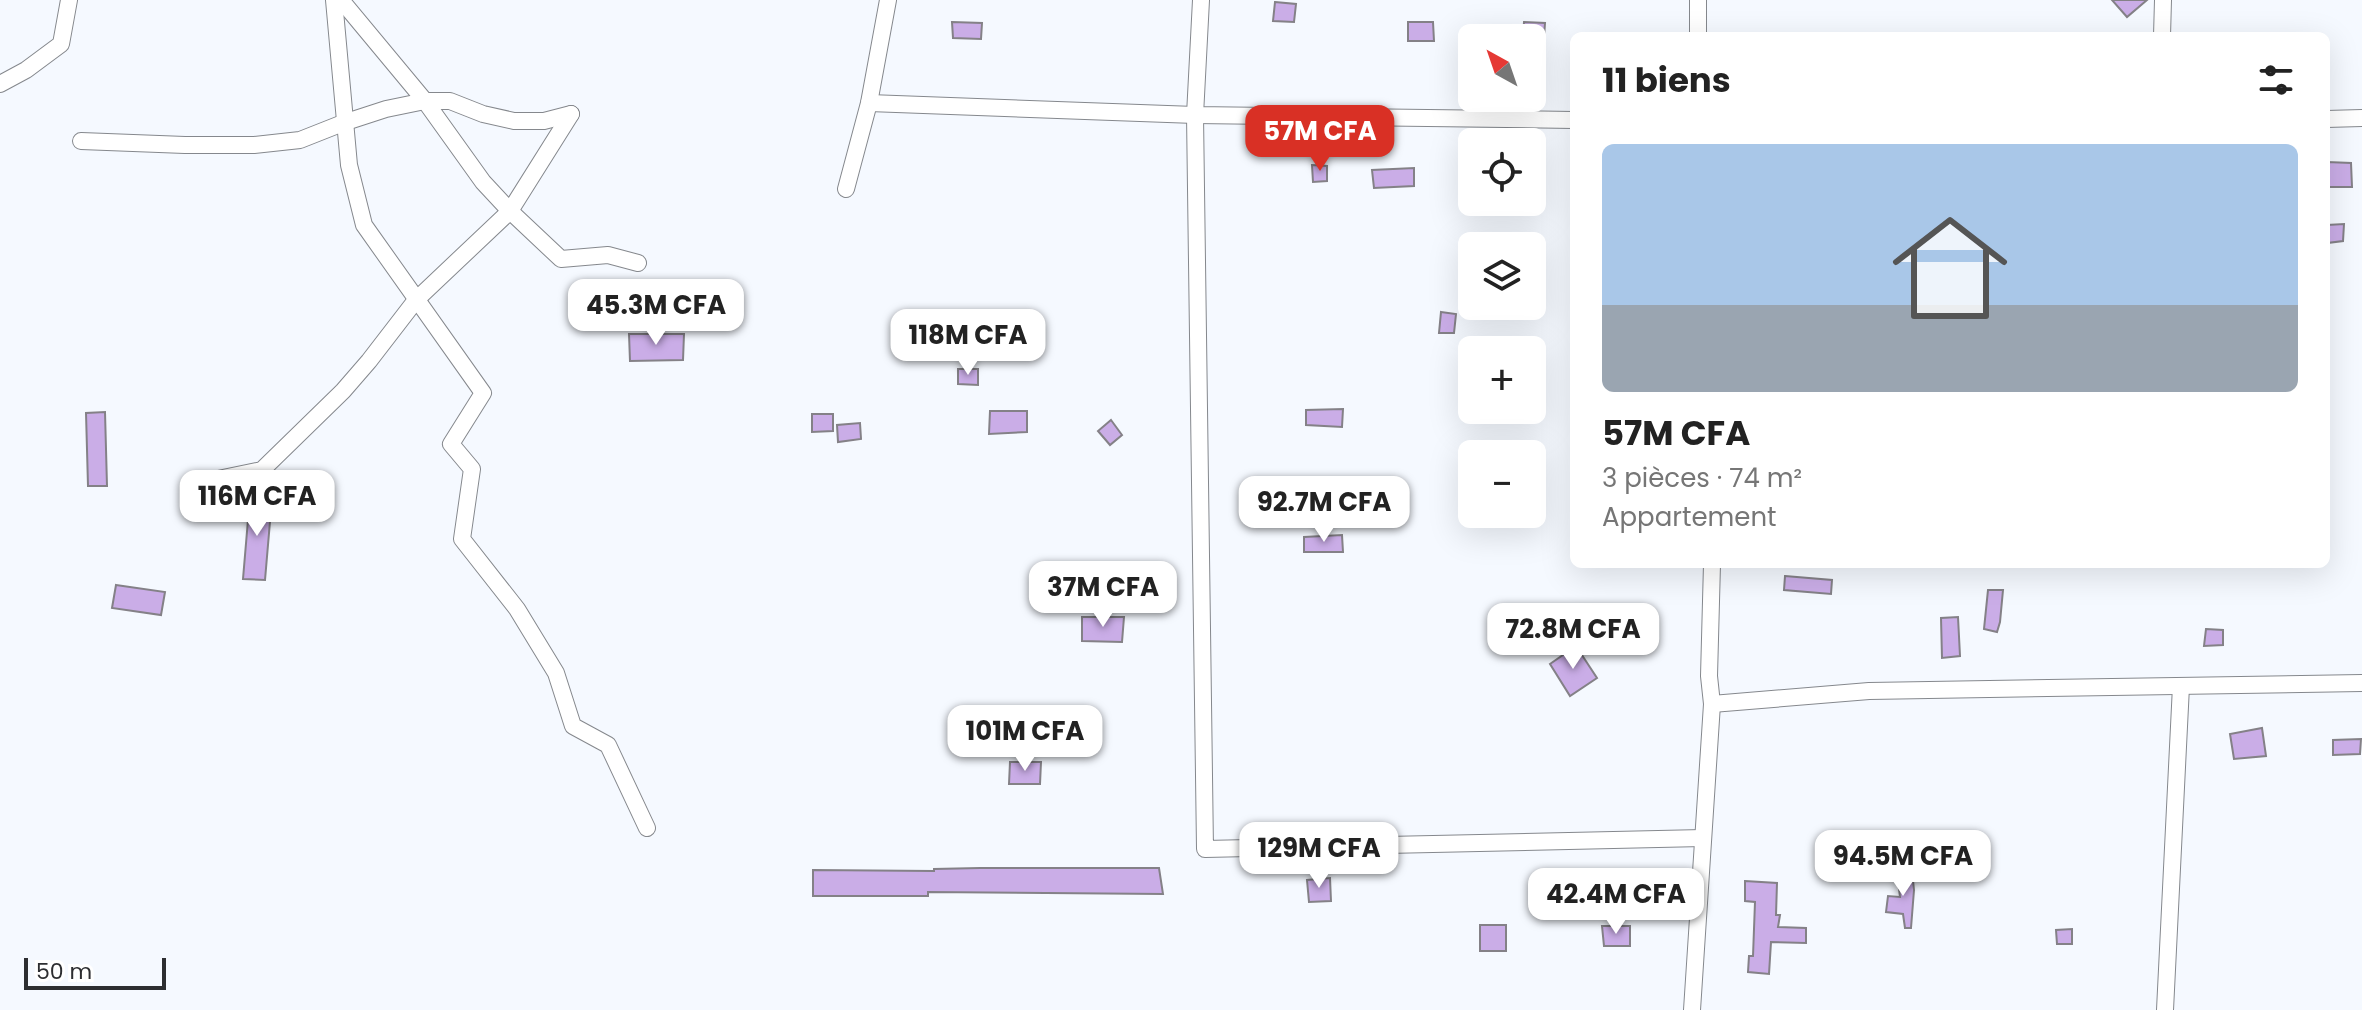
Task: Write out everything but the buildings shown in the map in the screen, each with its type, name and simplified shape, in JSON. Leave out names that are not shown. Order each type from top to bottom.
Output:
[{"type":"street","points":[[0,84],[26,70],[61,44],[69,0]]},
{"type":"street","points":[[334,0],[343,123],[349,165],[364,225],[483,393],[451,444],[472,469],[462,539],[517,609],[556,673],[573,726],[608,745],[647,828]]},
{"type":"street","points":[[341,0],[425,101],[483,182],[561,259],[608,255],[638,263]]},
{"type":"street","points":[[846,189],[869,103],[888,0]]},
{"type":"street","points":[[1201,0],[1195,115],[1205,849],[1703,838]]},
{"type":"street","points":[[1698,0],[1698,32]]},
{"type":"street","points":[[2162,32],[2163,0]]},
{"type":"street","points":[[81,141],[254,145],[300,140],[386,109],[425,101],[450,101],[483,114],[514,121],[544,121],[571,114],[510,211],[416,300],[343,391],[262,470],[194,484]]},
{"type":"street","points":[[869,103],[1195,115],[1570,120]]},
{"type":"street","points":[[2330,119],[2362,118]]},
{"type":"street","points":[[1692,1010],[1712,704],[1709,676],[1712,568]]},
{"type":"street","points":[[1712,704],[1869,691],[2362,683]]},
{"type":"street","points":[[2165,1010],[2181,686]]}]
